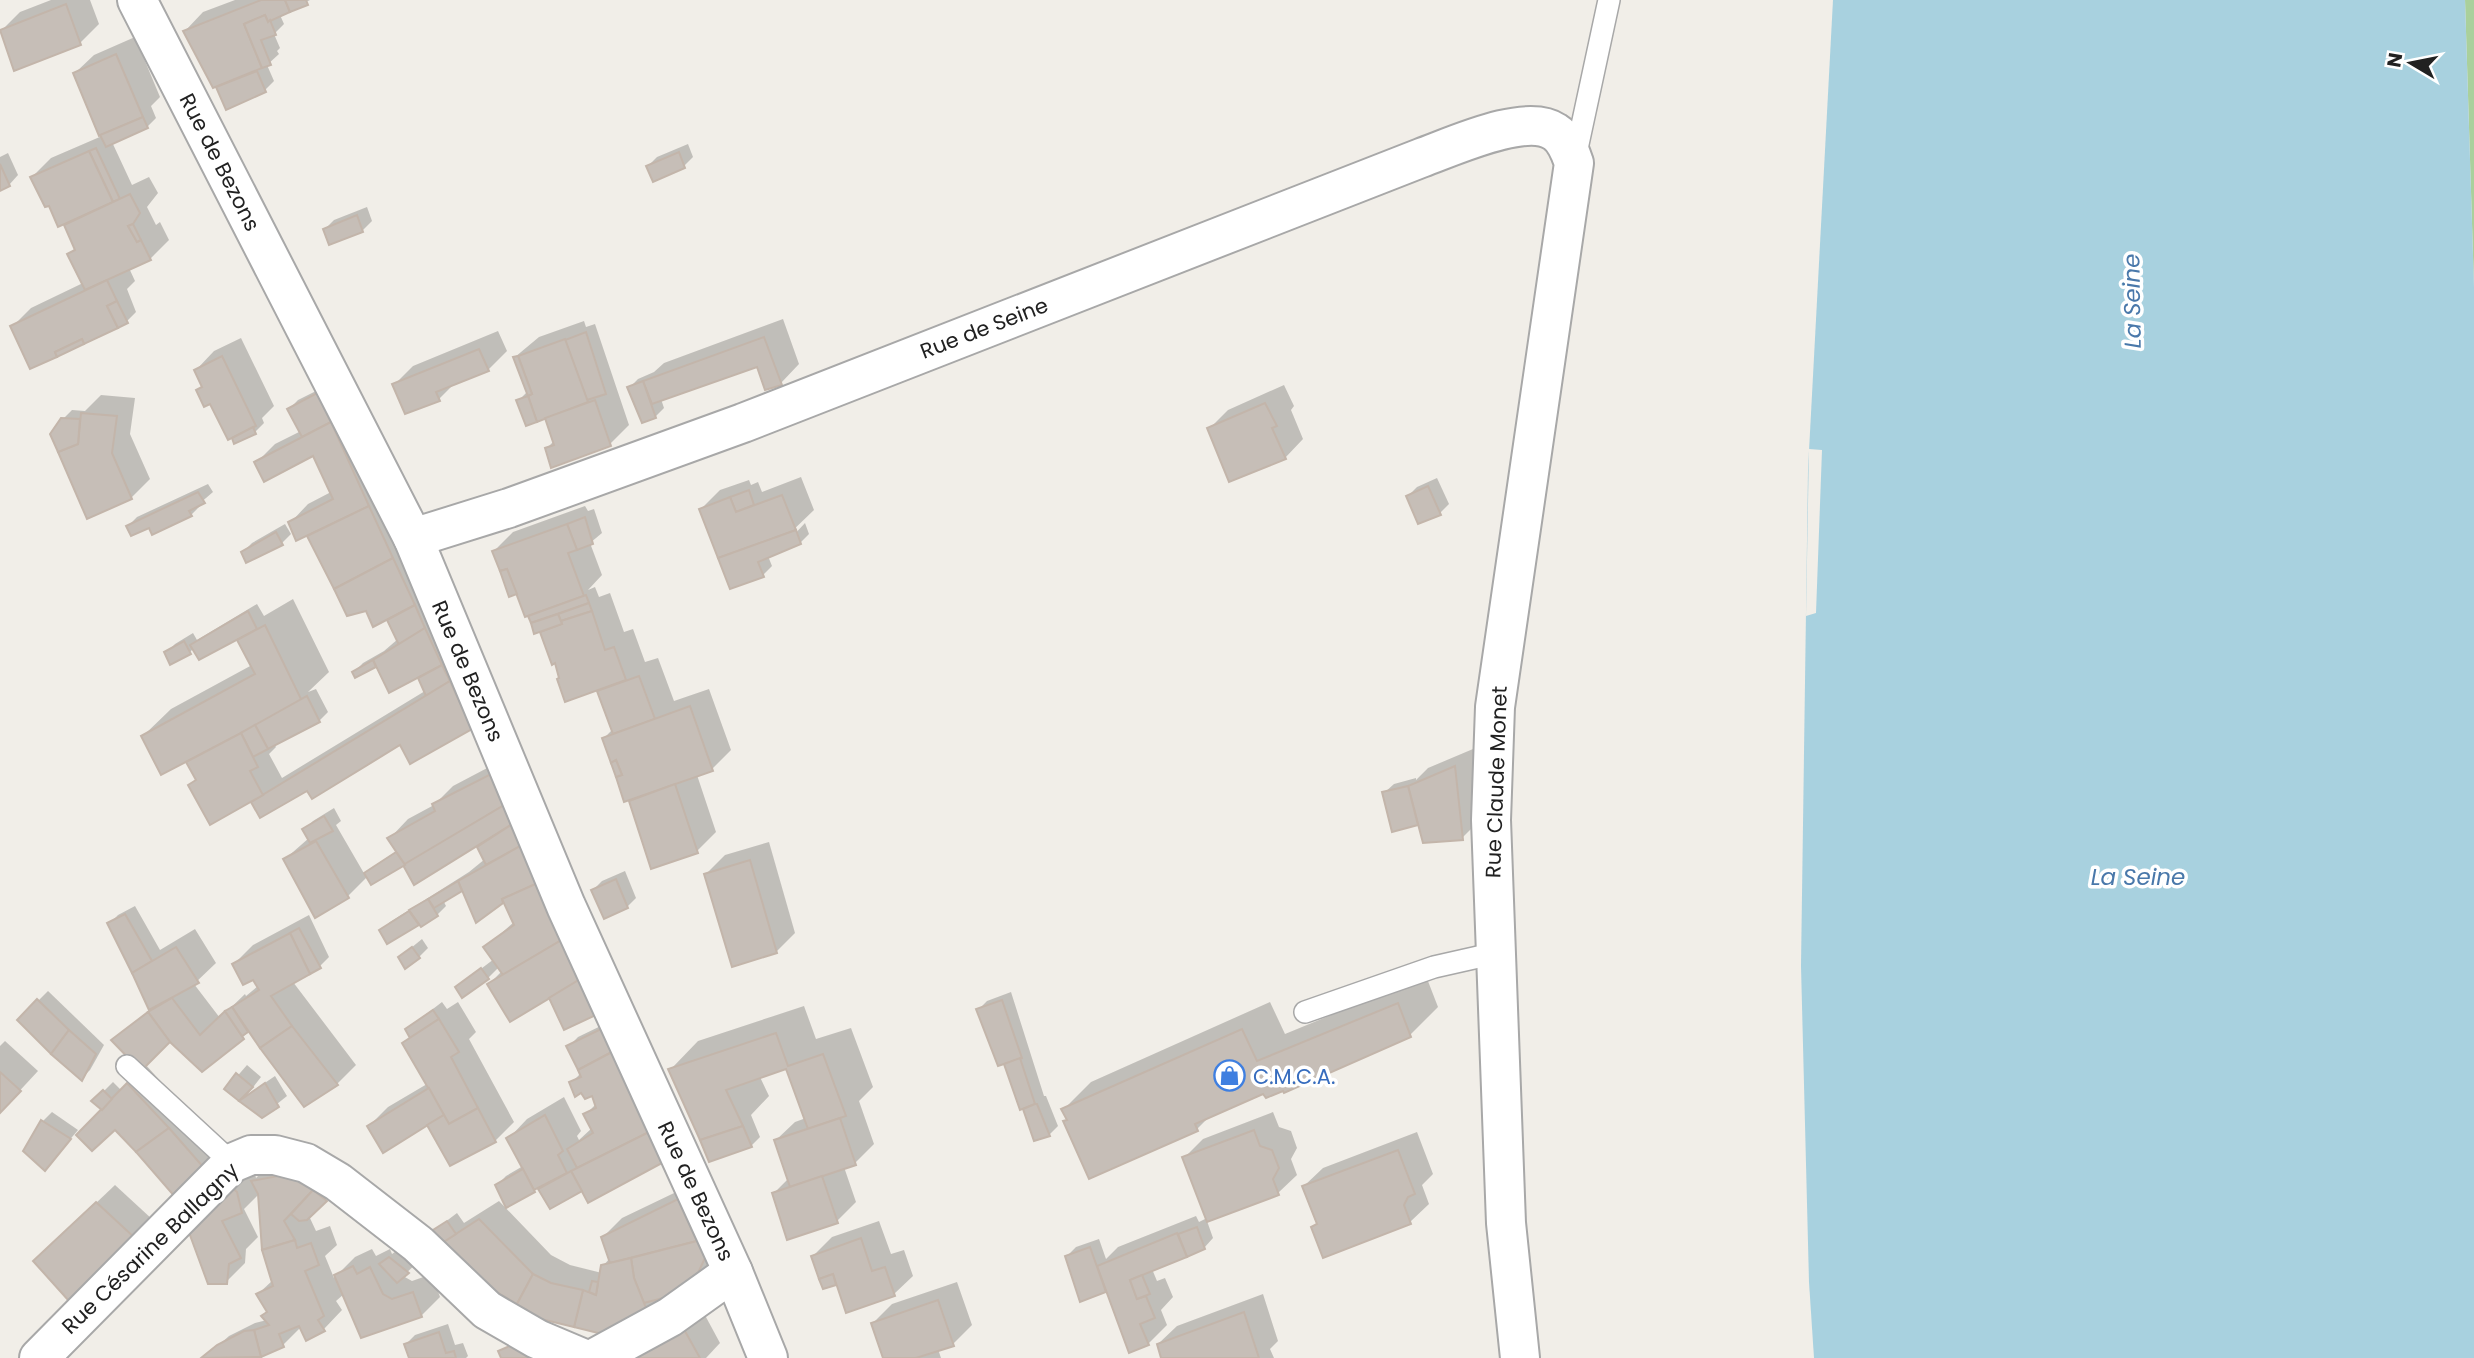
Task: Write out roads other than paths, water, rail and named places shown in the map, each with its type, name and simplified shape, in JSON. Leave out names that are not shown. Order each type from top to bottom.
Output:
[{"type":"street","name":"Rue de Bezons","points":[[137,0],[413,538],[566,906],[733,1272],[768,1358]]},
{"type":"street","name":"Rue de Seine","points":[[413,538],[509,508],[743,423],[1421,158],[1514,126],[1538,125],[1565,148]]},
{"type":"street","name":"Rue Claude Monet","points":[[1520,1358],[1506,1223],[1491,820],[1495,707],[1565,148]]},
{"type":"street","name":"Rue Césarine Ballagny","points":[[39,1358],[232,1163],[251,1155],[275,1155],[306,1163],[338,1182],[418,1244],[487,1310],[537,1339],[582,1358]]},
{"type":"street","points":[[595,1358],[670,1317],[733,1272]]},
{"type":"lane","points":[[1565,148],[1609,0]]},
{"type":"lane","points":[[1305,1012],[1434,967],[1496,953]]},
{"type":"lane","points":[[127,1066],[232,1163]]},
{"type":"water","name":"La Seine","points":[[1833,0],[2465,0],[2474,288],[2474,1358],[1814,1358],[1809,1282],[1801,966],[1808,470]]},
{"type":"place","name":"C.M.C.A.","points":[[1230,1076]]}]
